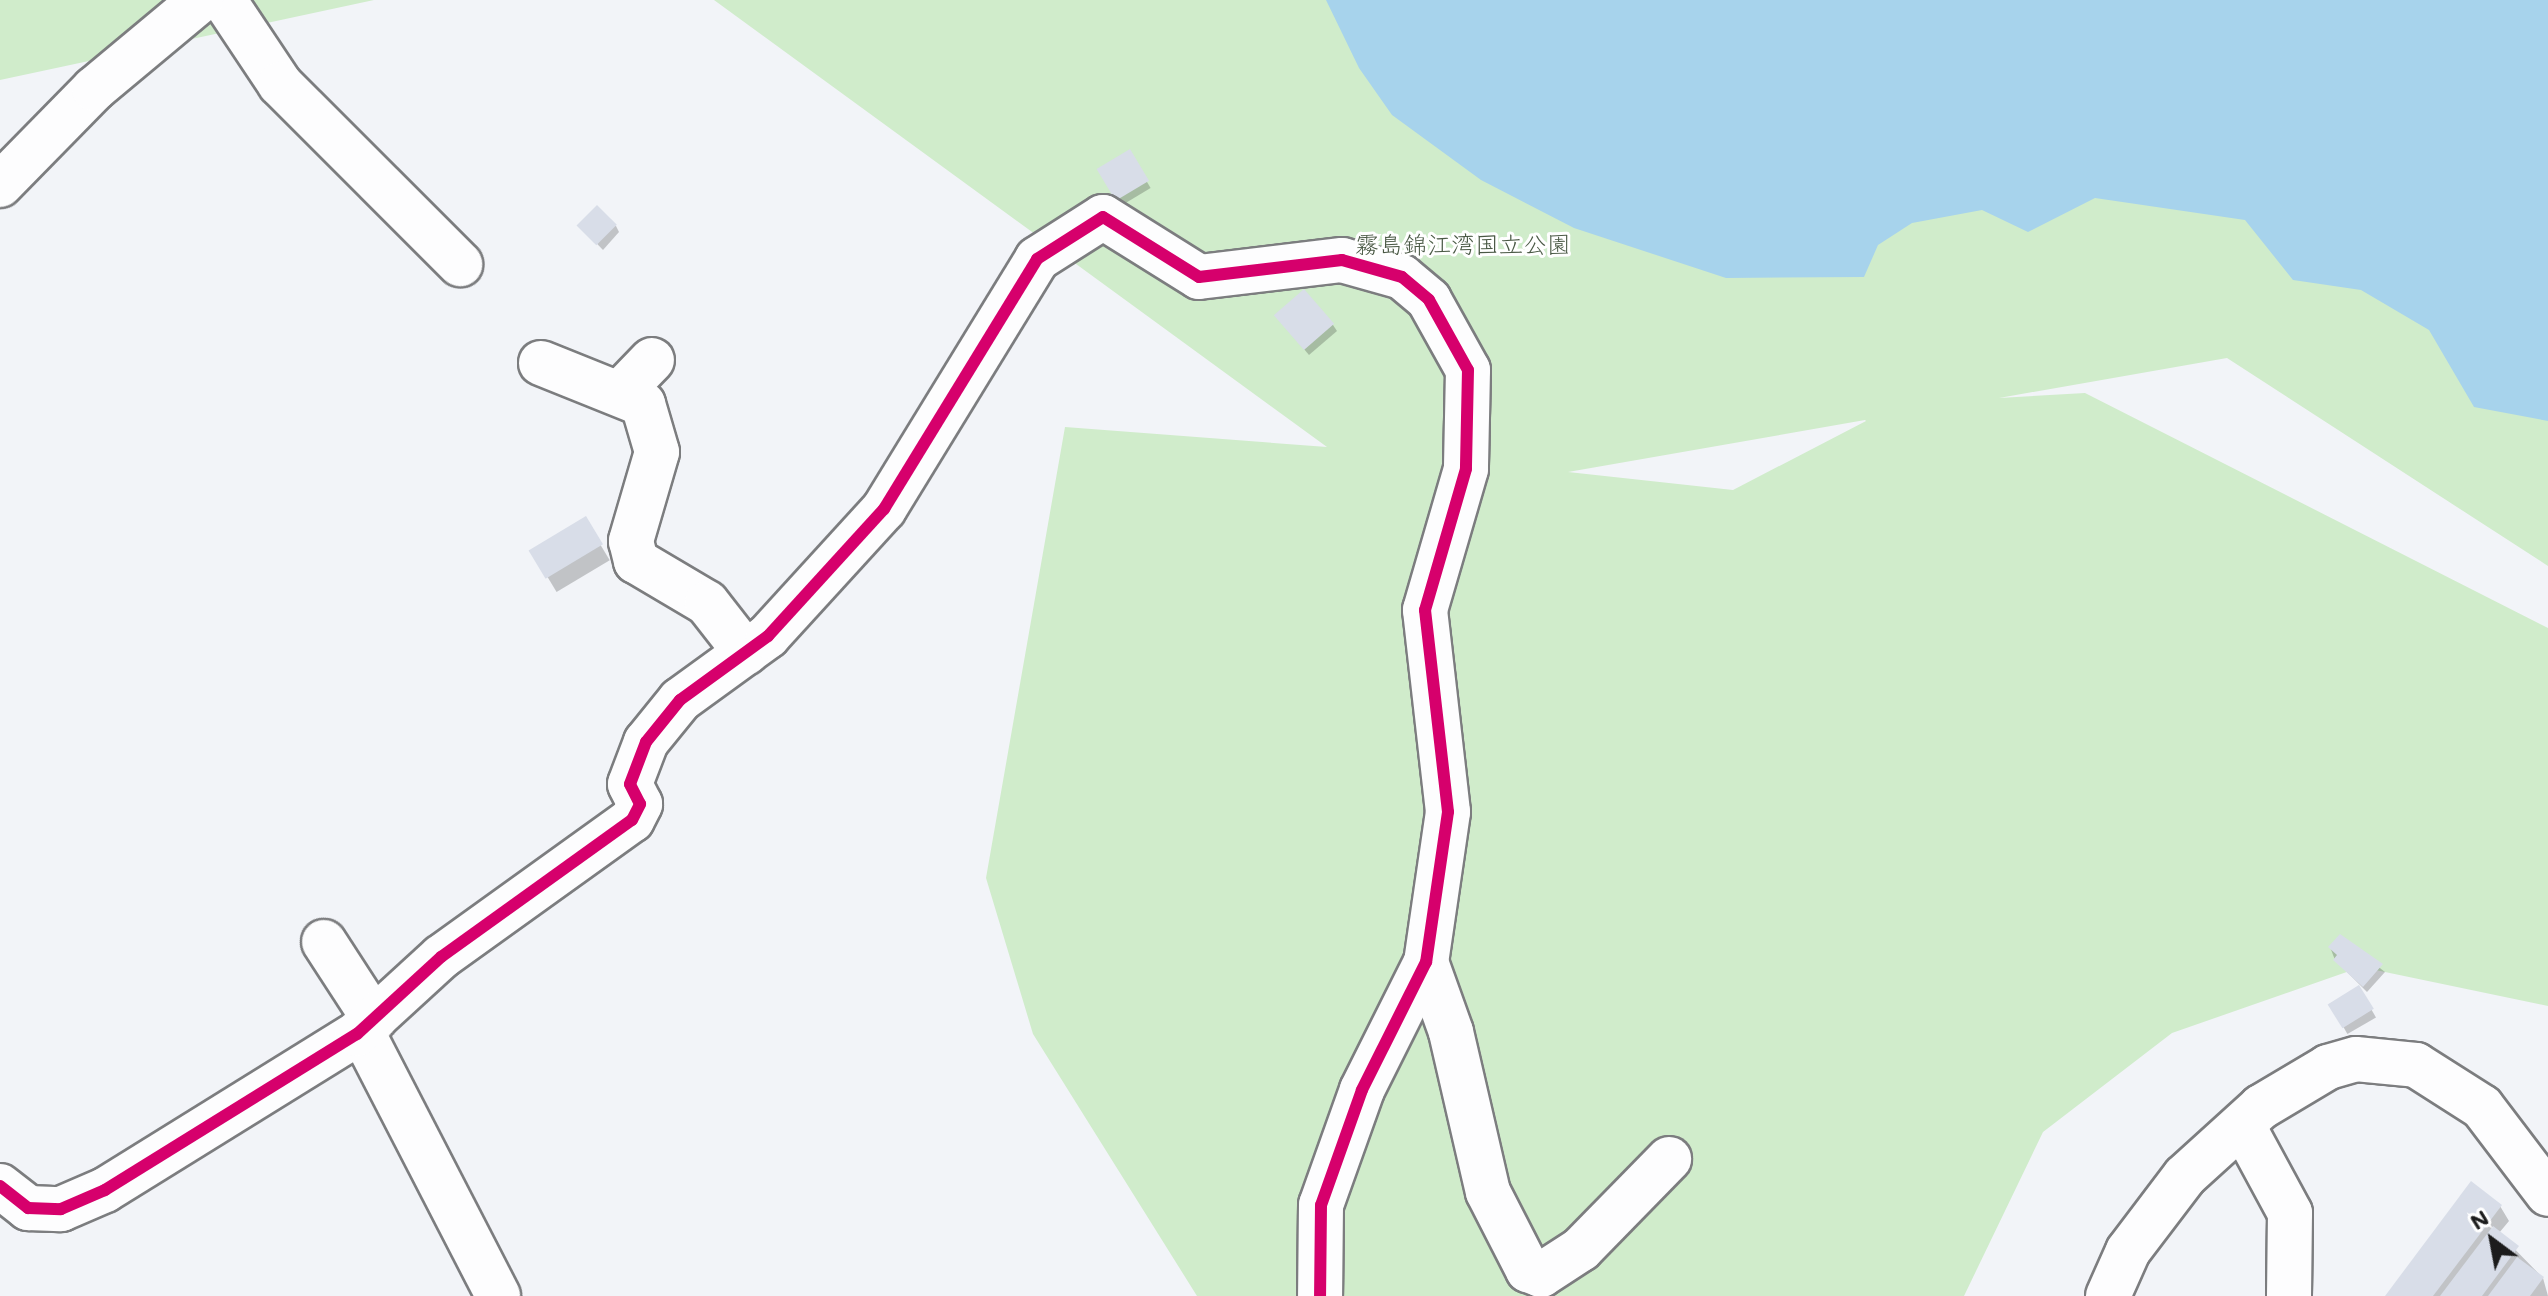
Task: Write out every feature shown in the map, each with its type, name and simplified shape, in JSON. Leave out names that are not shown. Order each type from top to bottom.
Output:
[{"type":"street","points":[[0,185],[94,89],[201,0]]},
{"type":"street","points":[[224,0],[280,84],[460,264]]},
{"type":"street","points":[[0,1186],[28,1208],[61,1209],[105,1190],[367,1025],[441,957],[632,820],[640,804],[630,784],[646,742],[680,700],[746,653],[884,509],[1037,259],[1077,229],[1103,217],[1199,277],[1342,260],[1402,277],[1429,300],[1468,370],[1466,469],[1425,610],[1448,812],[1426,962],[1362,1090],[1321,1205],[1320,1296]]},
{"type":"street","points":[[541,363],[637,376],[643,404],[656,432],[657,452],[631,541],[636,561],[707,603],[746,653]]},
{"type":"street","points":[[324,942],[498,1296]]},
{"type":"street","points":[[1426,962],[1451,1032],[1488,1192],[1528,1270],[1541,1275],[1581,1249],[1669,1159]]},
{"type":"street","points":[[2108,1296],[2128,1251],[2185,1176],[2243,1126],[2328,1067],[2368,1057],[2401,1060],[2482,1107],[2548,1194]]},
{"type":"street","points":[[2243,1126],[2290,1213],[2289,1296]]},
{"type":"green space","points":[[0,0],[374,0],[0,80]]},
{"type":"green space","name":"霧島錦江湾国立公園","points":[[714,0],[2548,0],[2548,566],[2227,358],[1999,398],[2085,393],[2548,628],[2548,1006],[2361,967],[2172,1033],[2043,1132],[1964,1296],[1197,1296],[1033,1034],[986,878],[1065,427],[1327,447]],"holes":[[[1866,421],[1733,490],[1568,472]]]},
{"type":"water","points":[[1326,0],[2548,0],[2548,421],[2474,407],[2429,330],[2361,290],[2293,280],[2245,220],[2095,198],[2028,232],[1982,210],[1912,223],[1878,245],[1864,277],[1726,278],[1574,228],[1481,180],[1392,115],[1359,68]]},
{"type":"building","points":[[1130,149],[1149,181],[1116,201],[1097,169]]},
{"type":"building","points":[[597,205],[617,225],[596,245],[576,226]]},
{"type":"building","points":[[1304,289],[1334,324],[1304,350],[1274,315]]},
{"type":"building","points":[[586,516],[603,544],[546,579],[529,551]]},
{"type":"building","points":[[2340,934],[2383,964],[2363,987],[2333,960],[2337,955],[2328,947]]},
{"type":"building","points":[[2359,985],[2374,1009],[2342,1028],[2328,1005]]},
{"type":"building","points":[[2471,1181],[2502,1205],[2433,1296],[2385,1296]]},
{"type":"building","points":[[2493,1226],[2519,1246],[2482,1296],[2440,1296]]},
{"type":"building","points":[[2517,1257],[2544,1277],[2530,1296],[2488,1296]]},
{"type":"cycle path","points":[[0,1186],[28,1208],[61,1209],[105,1190],[357,1034],[441,957],[632,820],[640,804],[630,784],[646,742],[680,700],[768,636],[884,509],[1037,259],[1103,217],[1199,277],[1342,260],[1402,277],[1429,300],[1468,370],[1466,469],[1425,610],[1448,812],[1426,962],[1362,1090],[1321,1205],[1320,1296]]}]
